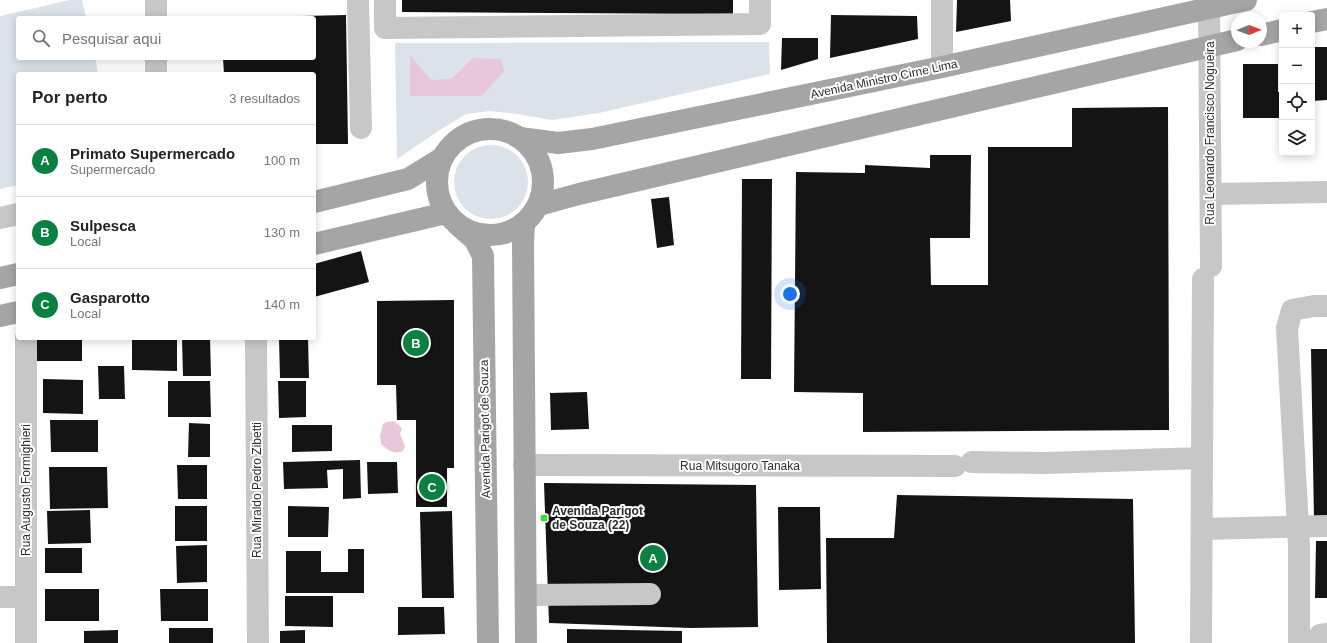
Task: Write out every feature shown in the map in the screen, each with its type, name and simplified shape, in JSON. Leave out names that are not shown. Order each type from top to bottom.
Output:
[{"type":"main road","name":"Avenida Ministro Cirne Lima","points":[[520,138],[558,143],[592,139],[942,68],[1209,4],[1246,0]]},
{"type":"main road","points":[[1315,21],[1327,19]]},
{"type":"main road","points":[[1267,33],[1279,31]]},
{"type":"main road","points":[[539,204],[1231,42]]},
{"type":"main road","points":[[485,128],[503,130],[520,138],[531,148],[539,161],[543,175],[543,190],[539,204],[532,215],[524,223],[510,232],[500,235],[485,236],[471,233],[452,219],[439,201],[436,186],[437,172],[442,158],[453,144],[467,133],[485,128]]},
{"type":"main road","points":[[316,202],[408,179],[442,158]]},
{"type":"main road","points":[[316,244],[452,219]]},
{"type":"main road","name":"Avenida Parigot de Souza","points":[[452,219],[475,240],[483,256],[488,643]]},
{"type":"main road","points":[[524,223],[526,643]]},
{"type":"main road","points":[[0,278],[16,274]]},
{"type":"main road","points":[[0,316],[16,312]]},
{"type":"street","points":[[156,0],[156,16]]},
{"type":"street","points":[[358,0],[361,128]]},
{"type":"street","points":[[385,0],[385,28],[760,24],[760,0]]},
{"type":"street","points":[[942,0],[942,68]]},
{"type":"street","name":"Rua Leonardo Francisco Nogueira","points":[[1201,643],[1202,458],[1207,273],[1211,194],[1209,4]]},
{"type":"street","points":[[156,60],[156,72]]},
{"type":"street","points":[[1211,194],[1327,192]]},
{"type":"street","points":[[0,218],[16,214]]},
{"type":"street","points":[[1299,643],[1299,546],[1287,328],[1292,310],[1314,306],[1327,306]]},
{"type":"street","name":"Rua Augusto Formighieri","points":[[26,340],[26,643]]},
{"type":"street","name":"Rua Miraldo Pedro Zibetti","points":[[256,340],[258,643]]},
{"type":"street","name":"Rua Mitsugoro Tanaka","points":[[524,466],[964,464],[1202,458]]},
{"type":"street","points":[[1202,529],[1327,526]]},
{"type":"street","points":[[526,595],[650,594]]},
{"type":"street","points":[[0,597],[26,597]]},
{"type":"street","points":[[1320,643],[1320,635],[1327,634]]},
{"type":"shaded area","points":[[70,0],[82,0],[86,16],[16,16],[16,60],[95,60],[98,72],[16,72],[16,185],[0,189],[0,16]]},
{"type":"shaded area","points":[[769,42],[770,74],[599,113],[552,120],[490,111],[466,114],[397,159],[395,43]]},
{"type":"shaded area","points":[[410,55],[431,80],[451,79],[473,58],[501,59],[504,71],[482,96],[410,96]]},
{"type":"shaded area","points":[[484,145],[498,145],[512,151],[522,161],[528,175],[526,196],[522,203],[512,213],[498,219],[484,219],[470,213],[460,203],[454,189],[454,175],[460,161],[470,151]]},
{"type":"shaded area","points":[[394,421],[402,428],[400,434],[405,446],[403,451],[400,452],[391,451],[381,444],[380,436],[383,424]]},
{"type":"building","points":[[402,0],[733,0],[733,14],[402,12]]},
{"type":"building","points":[[957,0],[1010,0],[1011,21],[956,32]]},
{"type":"building","points":[[346,15],[348,144],[316,144],[316,72],[224,72],[223,60],[316,60],[316,16],[302,16]]},
{"type":"building","points":[[831,15],[917,16],[918,39],[830,58]]},
{"type":"building","points":[[782,38],[818,38],[818,59],[781,70]]},
{"type":"building","points":[[1315,47],[1327,47],[1327,100],[1315,101]]},
{"type":"building","points":[[1243,64],[1278,64],[1279,118],[1243,118]]},
{"type":"building","points":[[1168,107],[1169,430],[863,432],[863,393],[794,392],[796,172],[865,173],[865,165],[930,168],[930,155],[971,155],[970,238],[930,238],[931,285],[988,285],[988,147],[1072,147],[1072,108]]},
{"type":"building","points":[[742,179],[772,179],[771,379],[741,379]]},
{"type":"building","points":[[669,197],[674,245],[657,248],[651,199]]},
{"type":"building","points":[[361,251],[369,282],[316,296],[316,263]]},
{"type":"building","points":[[454,300],[454,468],[447,468],[447,507],[416,507],[416,420],[397,420],[396,385],[377,385],[377,301]]},
{"type":"building","points":[[37,340],[82,340],[82,361],[37,361]]},
{"type":"building","points":[[132,340],[177,340],[177,371],[132,370]]},
{"type":"building","points":[[182,340],[210,340],[211,376],[183,376]]},
{"type":"building","points":[[279,340],[308,340],[309,378],[280,378]]},
{"type":"building","points":[[1311,349],[1327,349],[1327,518],[1314,519]]},
{"type":"building","points":[[98,366],[124,366],[125,399],[99,399]]},
{"type":"building","points":[[43,379],[83,380],[83,414],[43,413]]},
{"type":"building","points":[[168,381],[210,381],[211,417],[168,417]]},
{"type":"building","points":[[278,381],[306,381],[306,417],[279,418]]},
{"type":"building","points":[[587,392],[589,429],[551,430],[550,393]]},
{"type":"building","points":[[50,420],[98,420],[98,452],[51,452]]},
{"type":"building","points":[[189,423],[210,424],[210,457],[188,457]]},
{"type":"building","points":[[292,425],[332,425],[332,451],[292,452]]},
{"type":"building","points":[[360,460],[361,498],[343,499],[343,469],[327,470],[328,488],[284,489],[283,462]]},
{"type":"building","points":[[367,462],[397,462],[398,493],[368,494]]},
{"type":"building","points":[[177,465],[207,465],[207,499],[178,499]]},
{"type":"building","points":[[49,467],[107,467],[108,508],[50,509]]},
{"type":"building","points":[[544,483],[756,485],[758,627],[691,628],[549,623]]},
{"type":"building","points":[[897,495],[1133,499],[1135,643],[827,643],[826,538],[894,538]]},
{"type":"building","points":[[175,506],[207,506],[207,541],[175,541]]},
{"type":"building","points":[[288,506],[329,507],[328,537],[288,537]]},
{"type":"building","points":[[778,507],[820,507],[821,589],[779,590]]},
{"type":"building","points":[[90,510],[91,543],[48,544],[47,511]]},
{"type":"building","points":[[452,511],[454,598],[422,598],[420,512]]},
{"type":"building","points":[[1316,541],[1327,541],[1327,598],[1315,598]]},
{"type":"building","points":[[207,545],[207,582],[177,583],[176,546]]},
{"type":"building","points":[[45,548],[82,548],[82,573],[45,573]]},
{"type":"building","points":[[348,549],[364,549],[364,593],[286,593],[286,551],[321,551],[321,572],[348,572]]},
{"type":"building","points":[[45,589],[99,589],[99,621],[45,621]]},
{"type":"building","points":[[160,589],[208,589],[208,621],[161,621]]},
{"type":"building","points":[[285,596],[333,596],[333,627],[285,626]]},
{"type":"building","points":[[398,607],[444,607],[445,634],[398,635]]},
{"type":"building","points":[[169,628],[213,628],[213,643],[169,643]]},
{"type":"building","points":[[567,629],[682,631],[682,643],[567,643]]},
{"type":"building","points":[[118,630],[118,643],[84,643],[84,631]]},
{"type":"building","points":[[305,630],[305,643],[280,643],[280,631]]},
{"type":"place","name":"Sulpesca","points":[[416,343]]},
{"type":"place","name":"Gasparotto","points":[[432,487]]},
{"type":"place","name":"Avenida Parigot de Souza (22)","points":[[544,518]]},
{"type":"place","name":"Primato Supermercado","points":[[653,558]]}]
